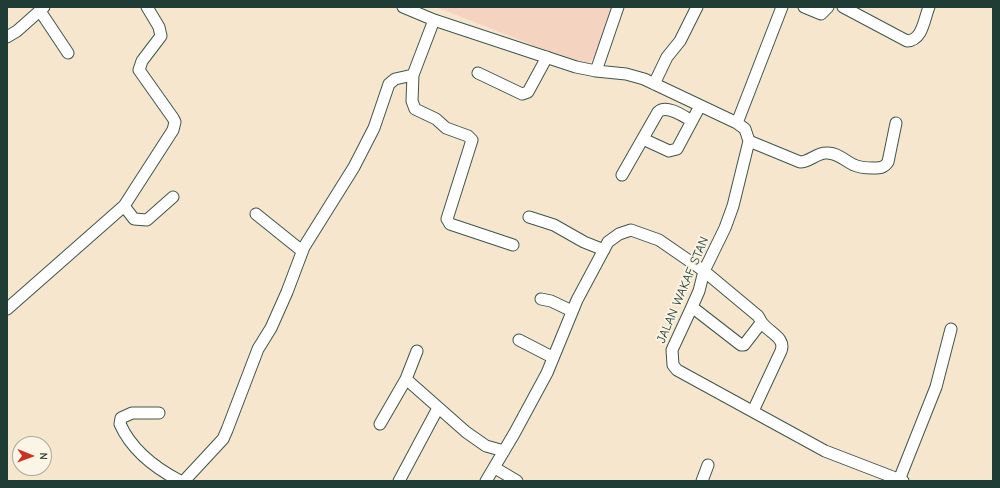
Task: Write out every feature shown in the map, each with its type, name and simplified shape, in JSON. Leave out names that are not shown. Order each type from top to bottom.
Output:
[{"type":"street","points":[[7,310],[124,206],[175,126],[173,118],[139,70],[142,61],[161,36],[159,27],[147,7]]},
{"type":"street","points":[[403,7],[434,20],[548,57],[596,71],[626,74],[654,84],[737,123],[745,130],[749,141],[800,162],[807,162],[820,153],[826,152],[837,155],[861,168],[881,168],[886,166],[896,122]]},
{"type":"street","points":[[596,71],[618,7]]},
{"type":"street","points":[[654,84],[667,57],[680,41],[697,7]]},
{"type":"street","points":[[737,123],[782,7]]},
{"type":"street","points":[[804,7],[821,14],[828,7]]},
{"type":"street","points":[[843,7],[907,41],[916,39],[919,35],[928,7]]},
{"type":"street","points":[[7,37],[42,9],[68,53]]},
{"type":"street","points":[[434,20],[413,75],[412,101],[415,109],[433,117],[446,128],[468,136],[472,140],[447,219],[450,224],[512,245]]},
{"type":"street","points":[[478,73],[522,94],[528,92],[548,57]]},
{"type":"street","points":[[184,481],[223,439],[258,349],[271,328],[302,251],[354,167],[371,135],[379,117],[389,84],[395,79],[413,75]]},
{"type":"street","points":[[643,139],[669,151],[677,149],[700,106]]},
{"type":"street","points":[[622,175],[658,112],[662,108],[667,108],[692,121]]},
{"type":"street","name":"JALAN WAKAF STAN","points":[[749,141],[733,206],[725,228],[704,271],[692,307],[672,350],[673,365],[677,370],[825,451],[901,480]]},
{"type":"street","points":[[124,206],[134,219],[146,220],[173,197]]},
{"type":"street","points":[[256,214],[302,251]]},
{"type":"street","points":[[529,217],[554,225],[584,242],[604,250]]},
{"type":"street","points":[[486,481],[495,468],[547,373],[552,357],[572,311],[608,242],[619,234],[631,230],[658,240],[704,271],[758,316],[761,323],[780,339],[782,347],[781,351],[753,411]]},
{"type":"street","points":[[541,299],[552,301],[572,311]]},
{"type":"street","points":[[692,307],[741,345],[761,323]]},
{"type":"street","points":[[901,480],[936,387],[952,329]]},
{"type":"street","points":[[518,340],[552,357]]},
{"type":"street","points":[[380,424],[406,379],[417,351]]},
{"type":"street","points":[[406,379],[466,432],[486,446],[504,451]]},
{"type":"street","points":[[399,481],[438,408]]},
{"type":"street","points":[[159,413],[132,413],[121,418],[120,424],[134,446],[158,469],[180,481]]},
{"type":"street","points":[[702,481],[708,466]]},
{"type":"street","points":[[495,468],[517,481]]},
{"type":"shaded area","points":[[436,7],[614,7],[595,56],[586,66]]}]
